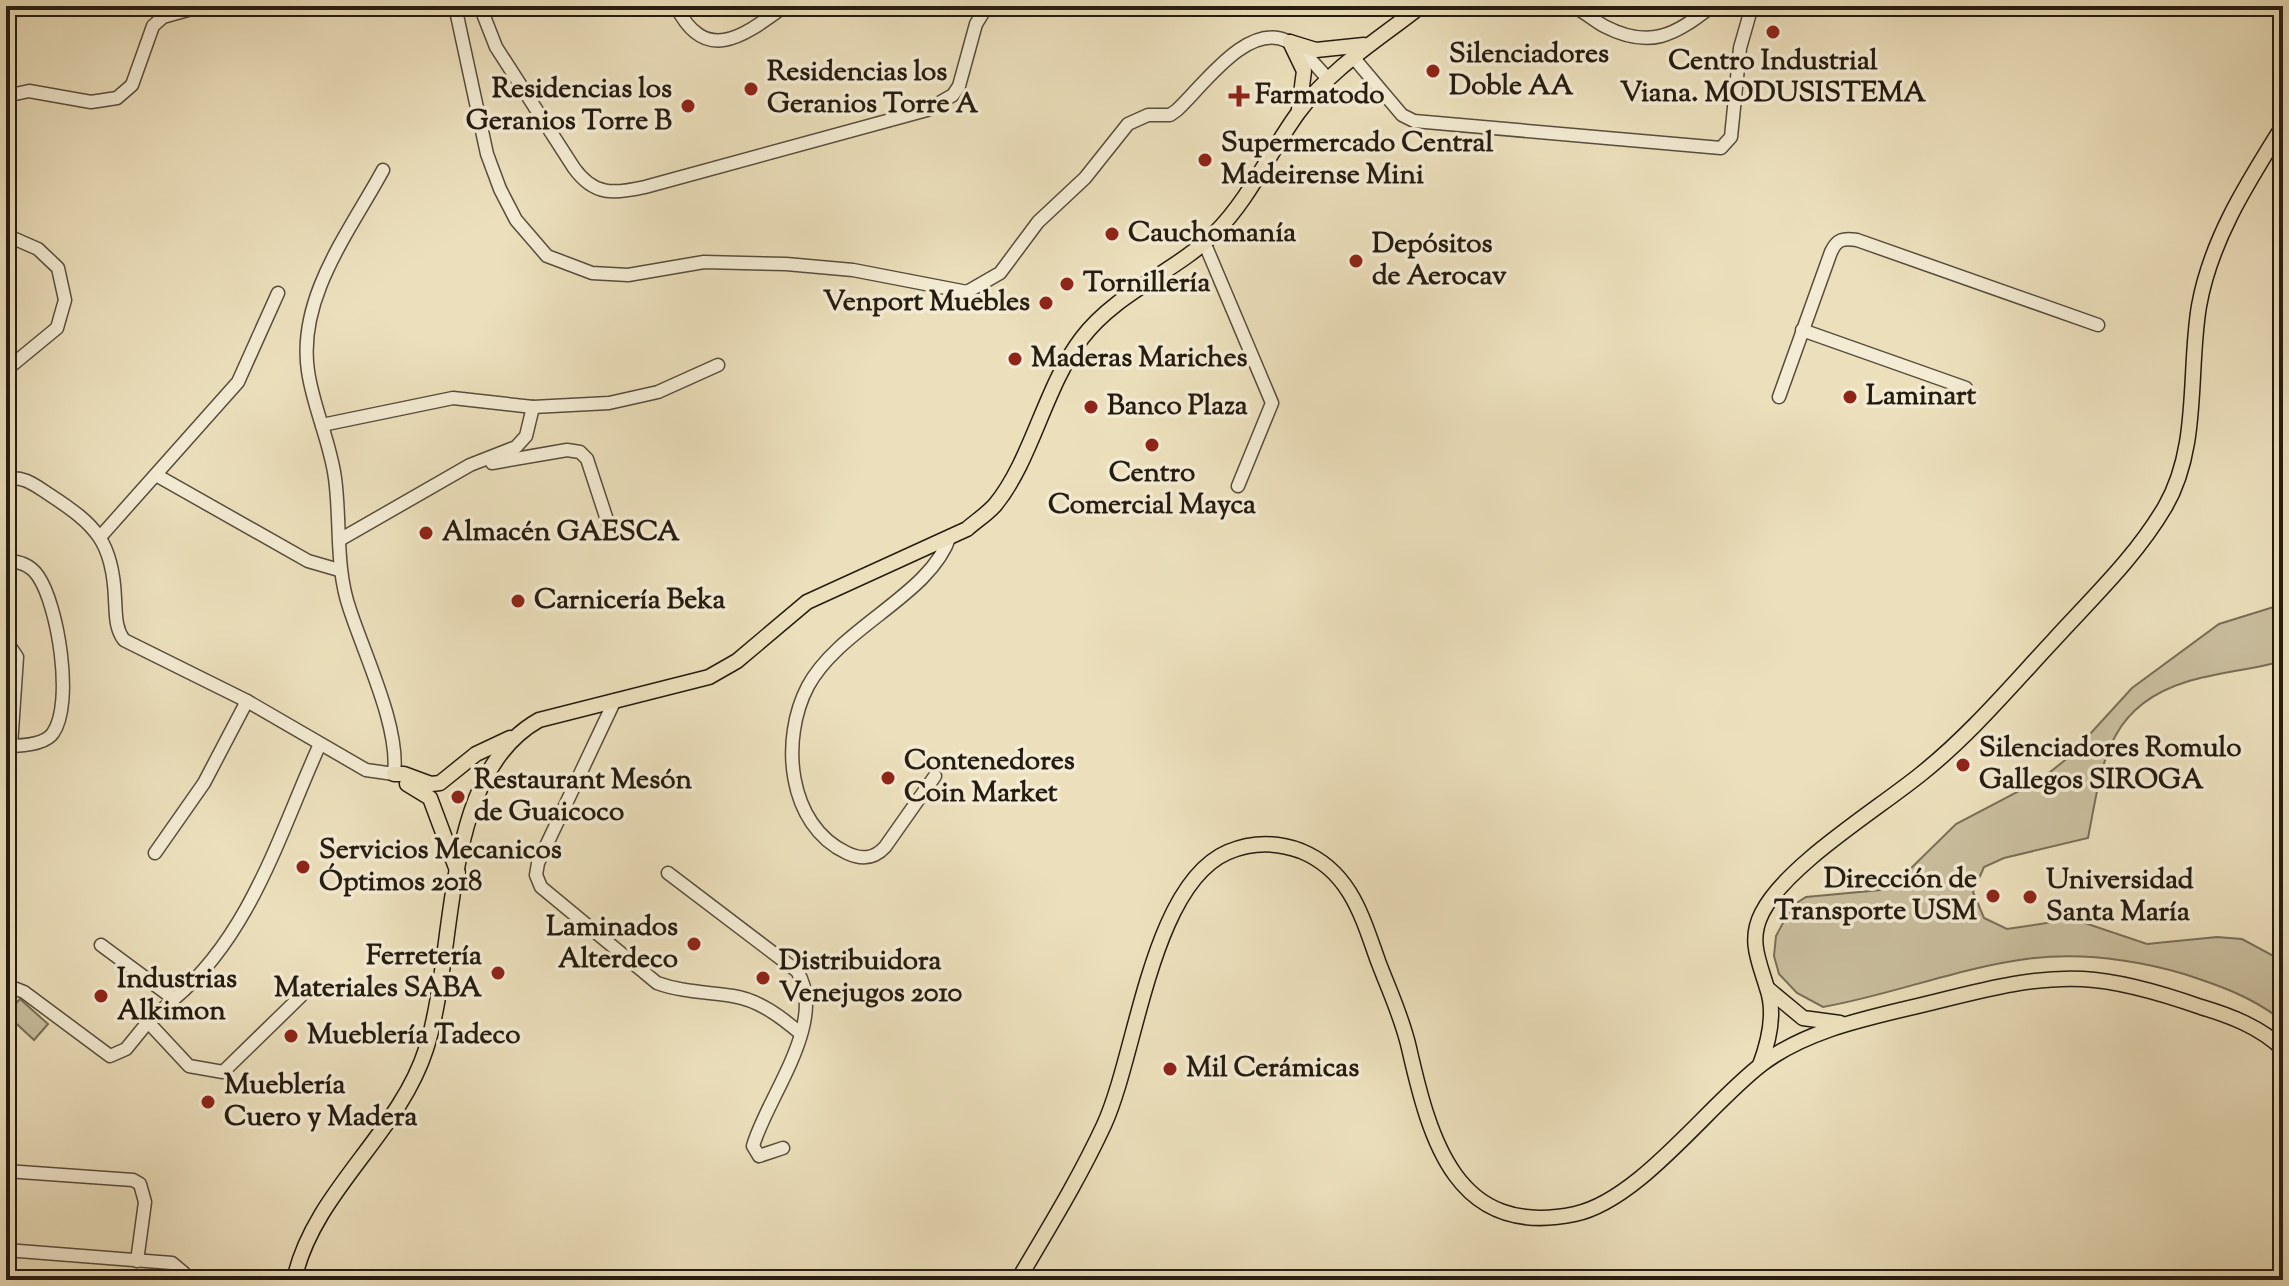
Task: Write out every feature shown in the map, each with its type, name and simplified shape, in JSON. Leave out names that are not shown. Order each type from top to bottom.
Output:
[{"type":"main road","points":[[394,774],[404,774],[431,784],[440,783],[476,754],[556,714],[709,677],[737,661],[807,602],[967,529],[995,505],[1074,349],[1093,324],[1113,305],[1204,242],[1244,198],[1298,113],[1328,79],[1421,6]]},
{"type":"main road","points":[[1290,42],[1316,50],[1369,44]]},
{"type":"main road","points":[[1290,42],[1304,71],[1298,113]]},
{"type":"main road","points":[[1760,1065],[1770,1026],[1768,989],[1756,960],[1755,935],[1762,913],[1777,891],[1800,867],[1922,773],[1968,733],[2136,550],[2167,503],[2186,444],[2195,330],[2212,259],[2246,184],[2283,126]]},
{"type":"main road","points":[[294,1280],[301,1256],[319,1222],[419,1069],[434,1012],[458,874],[482,780],[492,761],[514,737]]},
{"type":"main road","points":[[394,774],[430,798],[458,874]]},
{"type":"main road","points":[[1018,1280],[1075,1182],[1107,1117],[1150,974],[1174,910],[1201,870],[1225,853],[1241,848],[1275,844],[1306,853],[1339,877],[1353,896],[1396,1002],[1426,1117],[1441,1155],[1465,1190],[1496,1209],[1550,1217],[1597,1207],[1633,1183],[1760,1065],[1794,1045],[1847,1023],[2008,985],[2081,979],[2177,999],[2227,1015],[2250,1026],[2283,1049]]},
{"type":"main road","points":[[1768,989],[1803,1018],[1847,1023]]},
{"type":"street","points":[[6,96],[29,91],[91,102],[117,98],[132,85],[153,26],[163,17],[202,6]]},
{"type":"street","points":[[455,6],[487,154],[516,220],[547,256],[592,273],[628,275],[704,262],[786,264],[853,270],[967,292],[1000,273],[1038,222],[1085,178],[1128,124],[1148,115],[1170,115],[1232,55],[1253,40],[1273,38],[1290,42],[1328,79]]},
{"type":"street","points":[[480,6],[496,47],[574,168],[584,182],[608,193],[645,187],[927,110],[953,95],[959,86],[976,24],[987,6]]},
{"type":"street","points":[[676,6],[698,34],[722,41],[734,40],[785,6]]},
{"type":"street","points":[[1581,8],[1608,28],[1650,40],[1676,32],[1712,6]]},
{"type":"street","points":[[1353,57],[1402,115],[1414,121],[1721,148],[1731,137],[1740,48],[1752,6]]},
{"type":"street","points":[[6,479],[27,480],[79,514],[101,536],[112,568],[117,626],[124,640],[247,701],[366,770],[394,774],[396,761],[390,731],[339,570],[341,539],[335,476],[308,373],[307,324],[318,290],[383,170]]},
{"type":"street","points":[[6,235],[38,249],[58,268],[65,300],[57,328],[8,367]]},
{"type":"street","points":[[1779,397],[1831,252],[1835,243],[1843,238],[1857,240],[2098,325]]},
{"type":"street","points":[[1204,242],[1272,403],[1238,486]]},
{"type":"street","points":[[101,536],[238,382],[278,293]]},
{"type":"street","points":[[1802,330],[1966,388]]},
{"type":"street","points":[[322,425],[453,398],[533,407],[609,403],[658,392],[718,365]]},
{"type":"street","points":[[341,539],[465,467],[516,447],[526,436],[533,407]]},
{"type":"street","points":[[465,467],[567,450],[580,452],[587,459],[608,523]]},
{"type":"street","points":[[156,475],[308,561],[339,570]]},
{"type":"street","points":[[935,776],[885,847],[877,856],[863,859],[830,844],[813,828],[802,807],[793,771],[794,736],[800,703],[825,664],[882,610],[932,569],[943,556],[950,536]]},
{"type":"street","points":[[6,560],[25,564],[41,581],[55,625],[62,665],[61,699],[52,734],[44,741],[8,746],[17,657],[6,641]]},
{"type":"street","points":[[615,700],[538,863],[536,875],[541,887],[657,983],[676,990],[737,997],[766,1008],[800,1033]]},
{"type":"street","points":[[155,853],[204,783],[247,701]]},
{"type":"street","points":[[6,985],[24,992],[110,1056],[126,1049],[148,1022],[221,950],[247,909],[320,744]]},
{"type":"street","points":[[668,873],[797,971],[808,999],[800,1033],[753,1146],[759,1156],[783,1148]]},
{"type":"street","points":[[101,945],[174,999]]},
{"type":"street","points":[[148,1022],[189,1066],[223,1072],[301,996]]},
{"type":"street","points":[[6,1171],[133,1180],[140,1184],[145,1202],[137,1261]]},
{"type":"street","points":[[6,1250],[172,1263],[187,1280]]},
{"type":"shaded area","points":[[2283,604],[2283,661],[2186,682],[2159,693],[2138,707],[2112,743],[2098,787],[2088,838],[2004,858],[1984,867],[1973,892],[1984,918],[2007,929],[2073,919],[2147,944],[2217,937],[2242,939],[2283,961],[2283,1021],[2248,999],[2211,983],[2164,969],[2106,958],[2066,956],[2001,963],[1823,1007],[1797,993],[1779,974],[1774,956],[1776,936],[1792,906],[1806,897],[1881,890],[1899,880],[1956,824],[2040,780],[2069,757],[2132,688],[2219,624]]},
{"type":"shaded area","points":[[20,999],[48,1024],[34,1040],[6,1014]]},
{"type":"place","name":"Centro Industrial Viana. MODUSISTEMA","points":[[1773,32]]},
{"type":"place","name":"Silenciadores Doble AA","points":[[1433,71]]},
{"type":"place","name":"Residencias los Geranios Torre A","points":[[751,89]]},
{"type":"place","name":"Farmatodo","points":[[1239,96]]},
{"type":"place","name":"Residencias los Geranios Torre B","points":[[688,106]]},
{"type":"place","name":"Supermercado Central Madeirense Mini","points":[[1205,160]]},
{"type":"place","name":"Cauchomanía","points":[[1112,234]]},
{"type":"place","name":"Depósitos de Aerocav","points":[[1356,261]]},
{"type":"place","name":"Tornillería","points":[[1067,284]]},
{"type":"place","name":"Venport Muebles","points":[[1046,303]]},
{"type":"place","name":"Maderas Mariches","points":[[1015,359]]},
{"type":"place","name":"Laminart","points":[[1850,397]]},
{"type":"place","name":"Banco Plaza","points":[[1091,407]]},
{"type":"place","name":"Centro Comercial Mayca","points":[[1152,445]]},
{"type":"place","name":"Almacén GAESCA","points":[[426,533]]},
{"type":"place","name":"Carnicería Beka","points":[[518,601]]},
{"type":"place","name":"Silenciadores Romulo Gallegos SIROGA","points":[[1963,765]]},
{"type":"place","name":"Contenedores Coin Market","points":[[888,778]]},
{"type":"place","name":"Restaurant Mesón de Guaicoco","points":[[458,797]]},
{"type":"place","name":"Servicios Mecanicos Óptimos 2018","points":[[303,867]]},
{"type":"place","name":"Dirección de Transporte USM","points":[[1993,896]]},
{"type":"place","name":"Universidad Santa María","points":[[2030,897]]},
{"type":"place","name":"Laminados Alterdeco","points":[[694,944]]},
{"type":"place","name":"Ferretería Materiales SABA","points":[[498,973]]},
{"type":"place","name":"Distribuidora Venejugos 2010","points":[[763,978]]},
{"type":"place","name":"Industrias Alkimon","points":[[101,996]]},
{"type":"place","name":"Mueblería Tadeco","points":[[291,1036]]},
{"type":"place","name":"Mil Cerámicas","points":[[1170,1069]]},
{"type":"place","name":"Mueblería Cuero y Madera","points":[[208,1102]]}]
